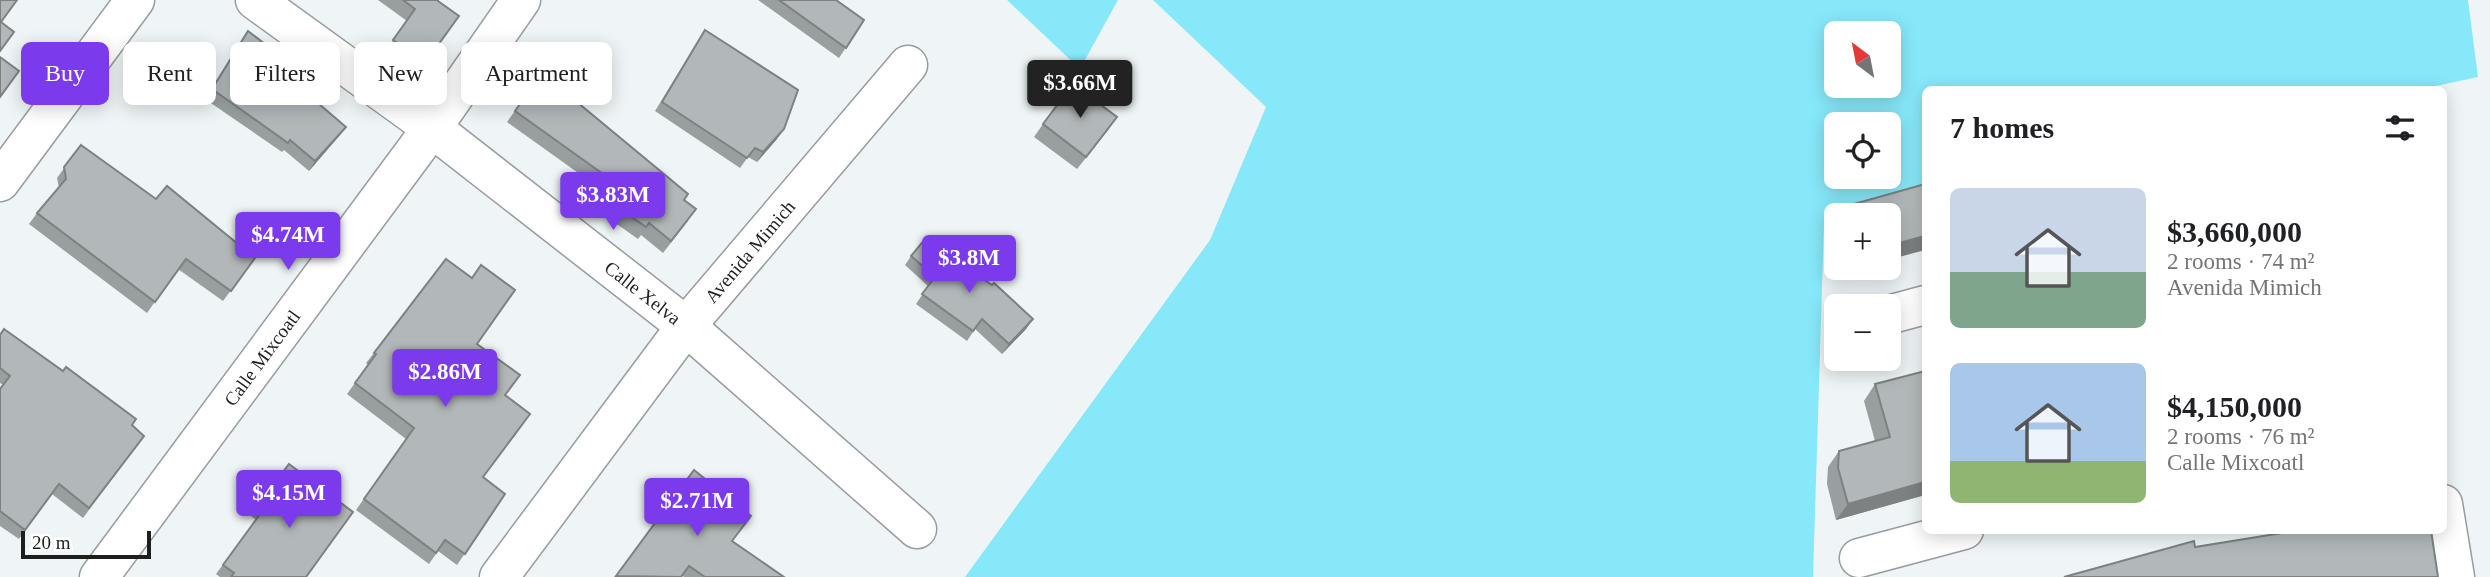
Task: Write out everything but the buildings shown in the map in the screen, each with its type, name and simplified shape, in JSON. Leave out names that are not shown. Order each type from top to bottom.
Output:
[{"type":"street","points":[[0,182],[135,0]]},
{"type":"street","name":"Calle Xelva","points":[[256,0],[432,128],[686,326],[917,529]]},
{"type":"street","name":"Calle Mixcoatl","points":[[99,577],[432,128],[521,0]]},
{"type":"street","name":"Avenida Mimich","points":[[499,577],[686,326],[908,65]]},
{"type":"street","points":[[1901,311],[1922,306]]},
{"type":"street","points":[[2447,528],[2455,577]]},
{"type":"street","points":[[1859,558],[1949,534]]},
{"type":"shaded area","points":[[1007,0],[1118,0],[1080,69]]},
{"type":"shaded area","points":[[1153,0],[2468,0],[2478,77],[2436,86],[1922,86],[1922,202],[1901,206],[1901,203],[1824,203],[1813,577],[965,577],[1210,240],[1266,107]]}]
